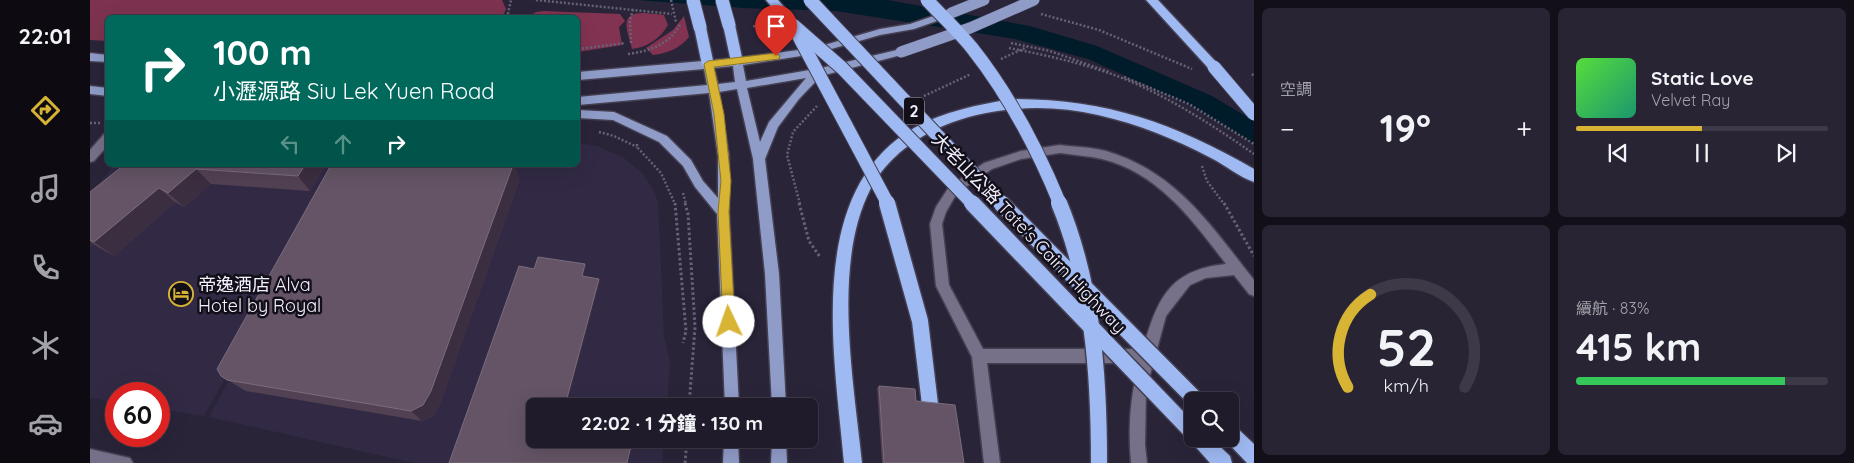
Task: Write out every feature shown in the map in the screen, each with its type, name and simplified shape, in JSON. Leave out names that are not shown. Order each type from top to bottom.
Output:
[{"type":"highway","points":[[693,0],[708,64]]},
{"type":"highway","points":[[722,0],[737,62]]},
{"type":"highway","name":"大老山公路 Tate's Cairn Highway","points":[[772,0],[793,25],[842,68],[1184,424]]},
{"type":"highway","name":"大老山公路 Tate's Cairn Highway","points":[[810,0],[1019,222],[1188,392]]},
{"type":"highway","points":[[927,0],[973,49],[998,82],[1028,132],[1061,205],[1074,243],[1088,301],[1098,386],[1099,463]]},
{"type":"highway","points":[[1142,0],[1164,13]]},
{"type":"highway","points":[[1152,0],[1214,67],[1254,114]]},
{"type":"highway","points":[[793,25],[886,198],[920,321],[937,463]]},
{"type":"highway","points":[[853,463],[841,291],[845,246],[858,201],[870,178],[893,151],[919,131],[950,117],[1000,106],[1039,104],[1083,108],[1126,117],[1168,131],[1212,151],[1254,176]]},
{"type":"highway","points":[[1239,443],[1254,457]]},
{"type":"highway","points":[[1208,447],[1224,463]]},
{"type":"main road","points":[[580,76],[737,62],[814,51],[880,32],[911,27],[984,0]]},
{"type":"main road","points":[[580,101],[714,89],[818,72],[901,52],[970,28],[1034,0]]},
{"type":"main road","points":[[90,57],[105,59]]},
{"type":"main road","points":[[737,62],[746,111],[759,159],[772,274],[779,398]]},
{"type":"main road","points":[[708,64],[719,114],[726,181],[723,212],[732,398]]},
{"type":"main road","points":[[759,159],[774,125],[795,96],[818,72]]},
{"type":"main road","points":[[90,90],[105,92]]},
{"type":"main road","points":[[580,114],[614,116],[663,139],[687,163],[699,184],[723,212]]},
{"type":"main road","points":[[730,463],[731,448]]},
{"type":"main road","points":[[778,463],[779,448]]},
{"type":"street","points":[[90,158],[105,140]]},
{"type":"street","points":[[992,463],[979,356],[943,286],[938,262],[936,224],[940,211],[953,190],[988,166],[1005,159],[1043,151],[1074,150],[1104,155],[1132,166],[1156,179],[1187,205],[1254,290]]},
{"type":"street","points":[[1139,463],[1137,445],[1139,390],[1160,313],[1185,281],[1205,272],[1238,269]]},
{"type":"street","points":[[979,356],[1135,356],[1147,361]]},
{"type":"street","points":[[90,457],[125,463]]},
{"type":"path","points":[[508,15],[511,0]]},
{"type":"path","points":[[536,0],[672,14]]},
{"type":"path","points":[[671,0],[676,22]]},
{"type":"path","points":[[631,43],[630,21],[633,9]]},
{"type":"path","points":[[1032,13],[1062,18],[1112,34],[1193,70]]},
{"type":"path","points":[[637,53],[648,52],[662,45],[676,33],[682,22]]},
{"type":"path","points":[[580,49],[625,43]]},
{"type":"path","points":[[1011,43],[1050,52],[1153,88],[1189,104],[1254,144]]},
{"type":"path","points":[[993,63],[1028,47]]},
{"type":"path","points":[[1009,48],[1048,56],[1116,76],[1197,117],[1254,154]]},
{"type":"path","points":[[921,97],[975,72]]},
{"type":"path","points":[[819,104],[793,132],[787,155],[809,242],[820,257]]},
{"type":"path","points":[[593,132],[614,136],[638,147],[661,172],[675,203],[686,331],[683,343]]},
{"type":"path","points":[[636,140],[638,147]]},
{"type":"path","points":[[1204,161],[1202,167],[1208,185],[1223,201],[1242,239],[1254,256]]},
{"type":"path","points":[[681,187],[688,214],[695,327],[690,398]]},
{"type":"path","points":[[685,463],[686,448]]},
{"type":"shaded area","points":[[90,0],[502,0],[506,9],[503,15],[105,15],[105,41],[90,40]]},
{"type":"shaded area","points":[[536,12],[620,14],[625,21],[619,27],[622,45],[580,52],[580,15],[531,15]]},
{"type":"shaded area","points":[[645,13],[664,15],[668,25],[653,42],[632,49],[626,24],[631,16]]},
{"type":"shaded area","points":[[684,16],[689,37],[673,50],[653,55],[646,48],[673,30]]},
{"type":"shaded area","points":[[580,143],[597,146],[624,158],[643,174],[655,193],[658,203],[664,337],[670,361],[668,398],[526,398],[526,448],[663,448],[662,463],[414,463],[209,417],[345,167],[580,167]]},
{"type":"shaded area","name":"帝逸酒店 Alva Hotel by Royal","points":[[112,167],[344,167],[204,416],[170,411],[170,382],[105,382],[105,400],[90,398],[90,195]]},
{"type":"water","points":[[637,0],[888,0],[1030,26],[1097,46],[1212,96],[1254,121],[1254,144],[1190,105],[1088,59],[1015,39],[836,11],[743,8]]},
{"type":"building","points":[[121,167],[304,167],[298,176],[196,169],[168,193],[159,188],[94,242],[90,240],[90,192]]},
{"type":"building","points":[[330,167],[512,167],[431,391],[423,405],[411,411],[227,380],[221,376],[217,369]]},
{"type":"building","points":[[538,257],[585,264],[582,276],[599,279],[567,398],[526,398],[526,448],[631,448],[627,463],[449,463],[519,266],[534,269]]},
{"type":"building","points":[[879,386],[915,389],[916,401],[955,405],[964,463],[884,463]]},
{"type":"place","name":"帝逸酒店 Alva Hotel by Royal","points":[[181,294]]},
{"type":"route","points":[[729,322],[723,212],[726,181],[719,114],[708,64],[776,56]]}]
